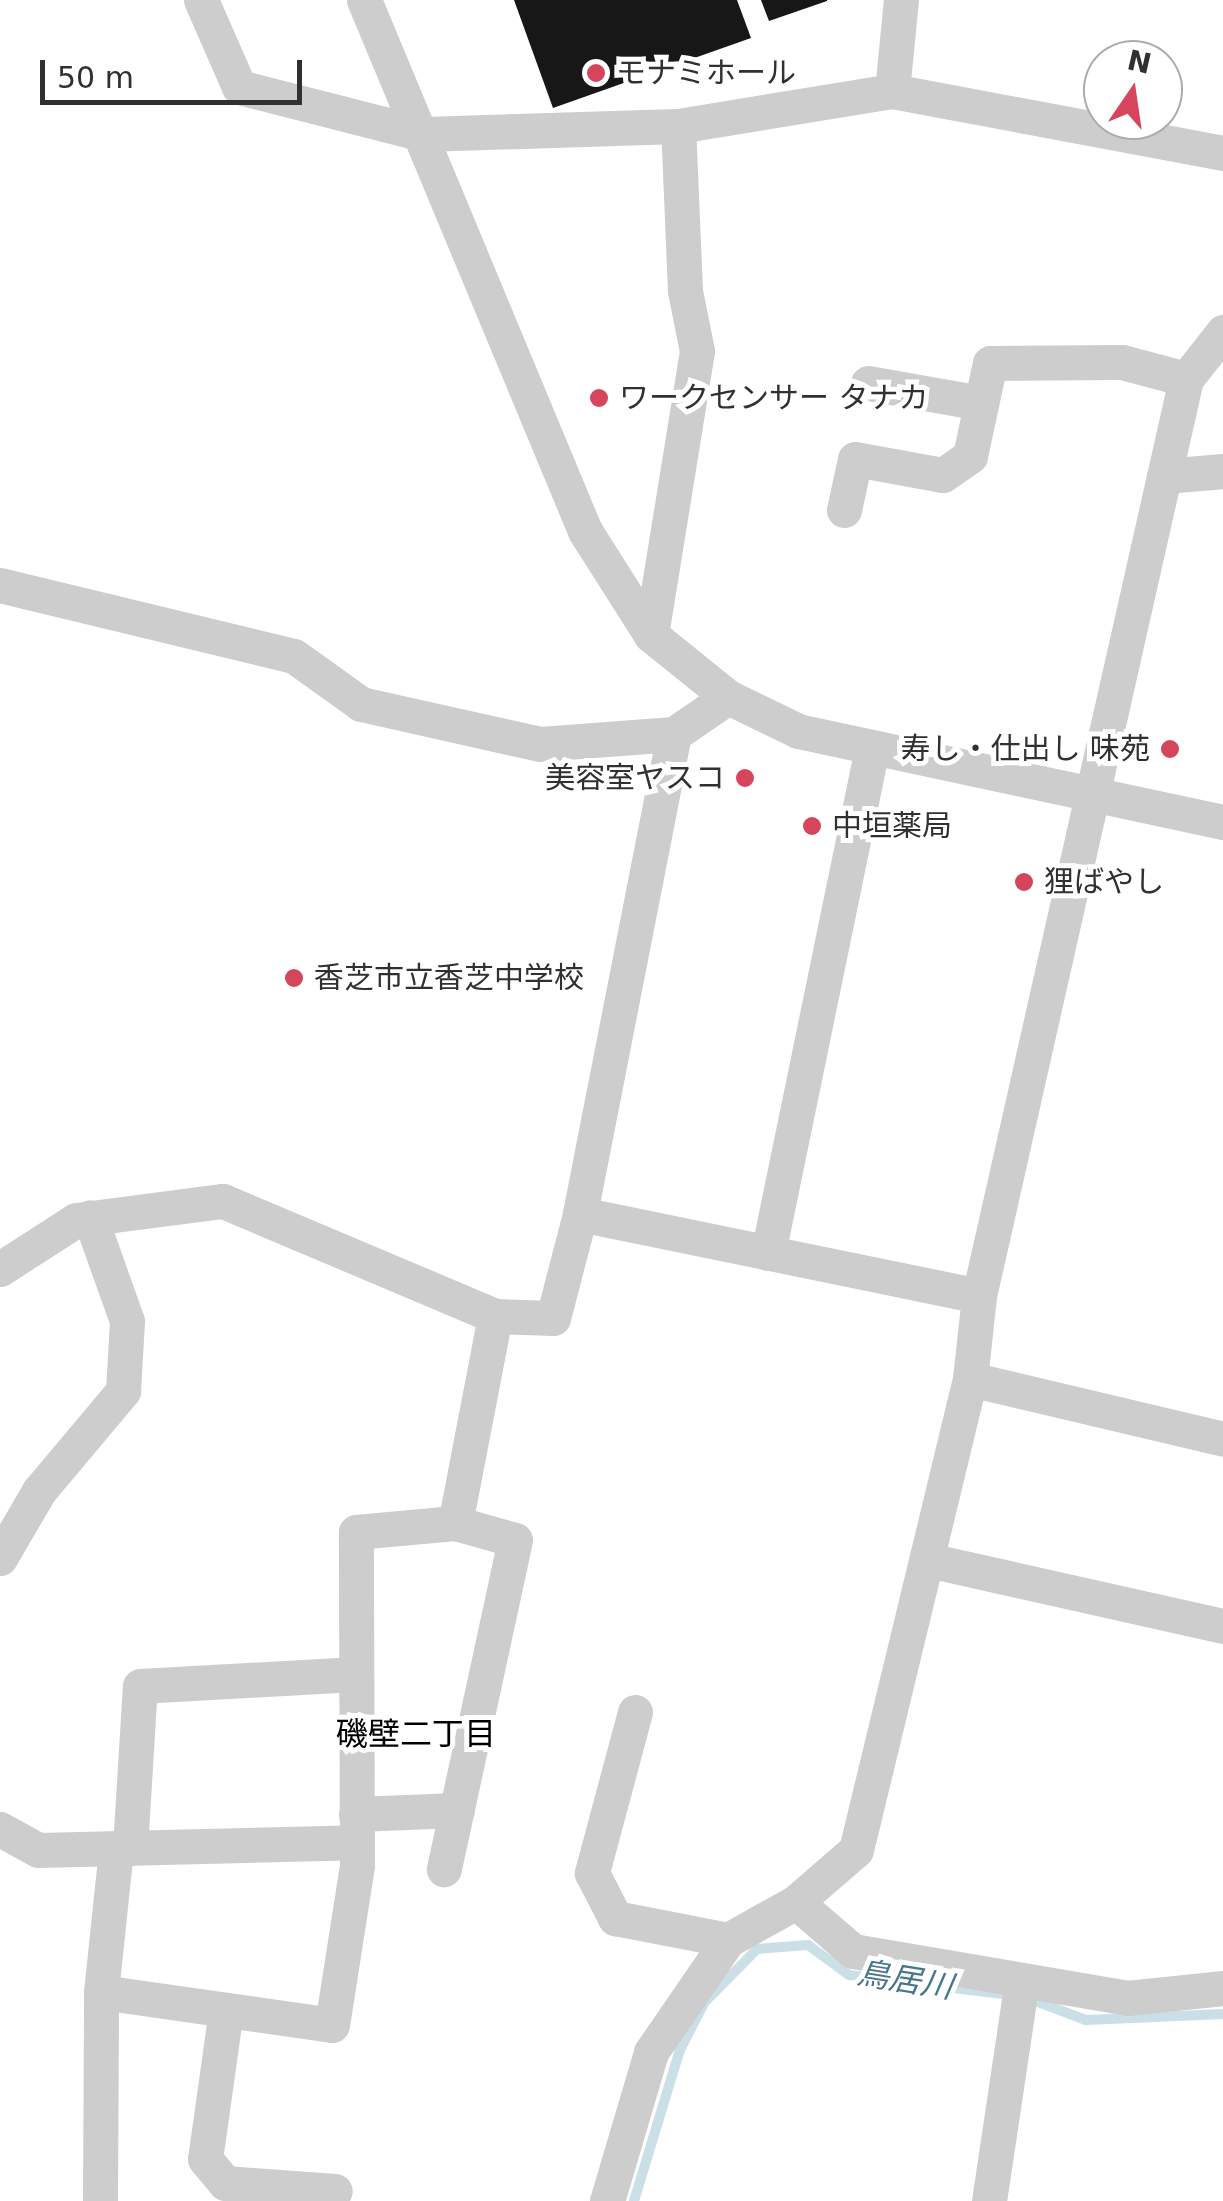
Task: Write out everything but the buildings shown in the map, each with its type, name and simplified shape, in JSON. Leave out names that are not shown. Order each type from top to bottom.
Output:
[{"type":"street","points":[[200,0],[238,87],[424,134],[678,126],[892,92],[1223,152]]},
{"type":"street","points":[[364,0],[424,134],[585,531],[651,635],[728,698],[798,731],[1223,822]]},
{"type":"street","points":[[892,92],[900,0]]},
{"type":"street","points":[[651,635],[697,351],[684,291],[678,126]]},
{"type":"street","points":[[607,2201],[651,2052],[728,1940],[796,1902],[856,1850],[970,1378],[980,1296],[1186,380],[1223,332]]},
{"type":"street","points":[[844,510],[855,459],[943,475],[970,456],[990,363],[1122,362],[1186,380]]},
{"type":"street","points":[[868,383],[982,403]]},
{"type":"street","points":[[1164,476],[1223,471]]},
{"type":"street","points":[[0,586],[294,656],[361,704],[540,744],[674,734],[728,698]]},
{"type":"street","points":[[0,1269],[90,1218],[223,1201],[496,1316],[553,1318],[580,1214],[674,734]]},
{"type":"street","points":[[768,1253],[872,748]]},
{"type":"street","points":[[580,1214],[980,1296]]},
{"type":"street","points":[[0,1558],[39,1491],[123,1391],[127,1321],[90,1218]]},
{"type":"street","points":[[455,1523],[496,1316]]},
{"type":"street","points":[[970,1378],[1223,1440]]},
{"type":"street","points":[[101,1992],[332,2025],[356,1828],[356,1532],[455,1523],[515,1540],[444,1869]]},
{"type":"street","points":[[928,1560],[1223,1626]]},
{"type":"street","points":[[100,2201],[101,1992],[123,1848],[140,1686],[356,1674]]},
{"type":"street","points":[[634,1712],[592,1873],[615,1918],[728,1940]]},
{"type":"street","points":[[0,1829],[38,1850],[123,1848],[356,1828],[457,1810]]},
{"type":"street","points":[[796,1902],[852,1951],[1127,1998],[1223,1988]]},
{"type":"street","points":[[989,2201],[1022,1980]]},
{"type":"street","points":[[226,2010],[205,2159],[225,2184],[335,2191]]},
{"type":"waterway","name":"鳥居川","points":[[634,2201],[680,2050],[704,2003],[757,1949],[808,1945],[849,1975],[1025,1997],[1086,2020],[1223,2014]]},
{"type":"place","name":"モナミホール","points":[[596,73]]},
{"type":"place","name":"ワークセンサー タナカ","points":[[599,398]]},
{"type":"place","name":"寿し・仕出し 味苑","points":[[1170,749]]},
{"type":"place","name":"美容室ヤスコ","points":[[745,778]]},
{"type":"place","name":"中垣薬局","points":[[812,826]]},
{"type":"place","name":"狸ばやし","points":[[1024,882]]},
{"type":"place","name":"香芝市立香芝中学校","points":[[294,978]]},
{"type":"district","name":"磯壁二丁目","points":[[416,1734]]}]
